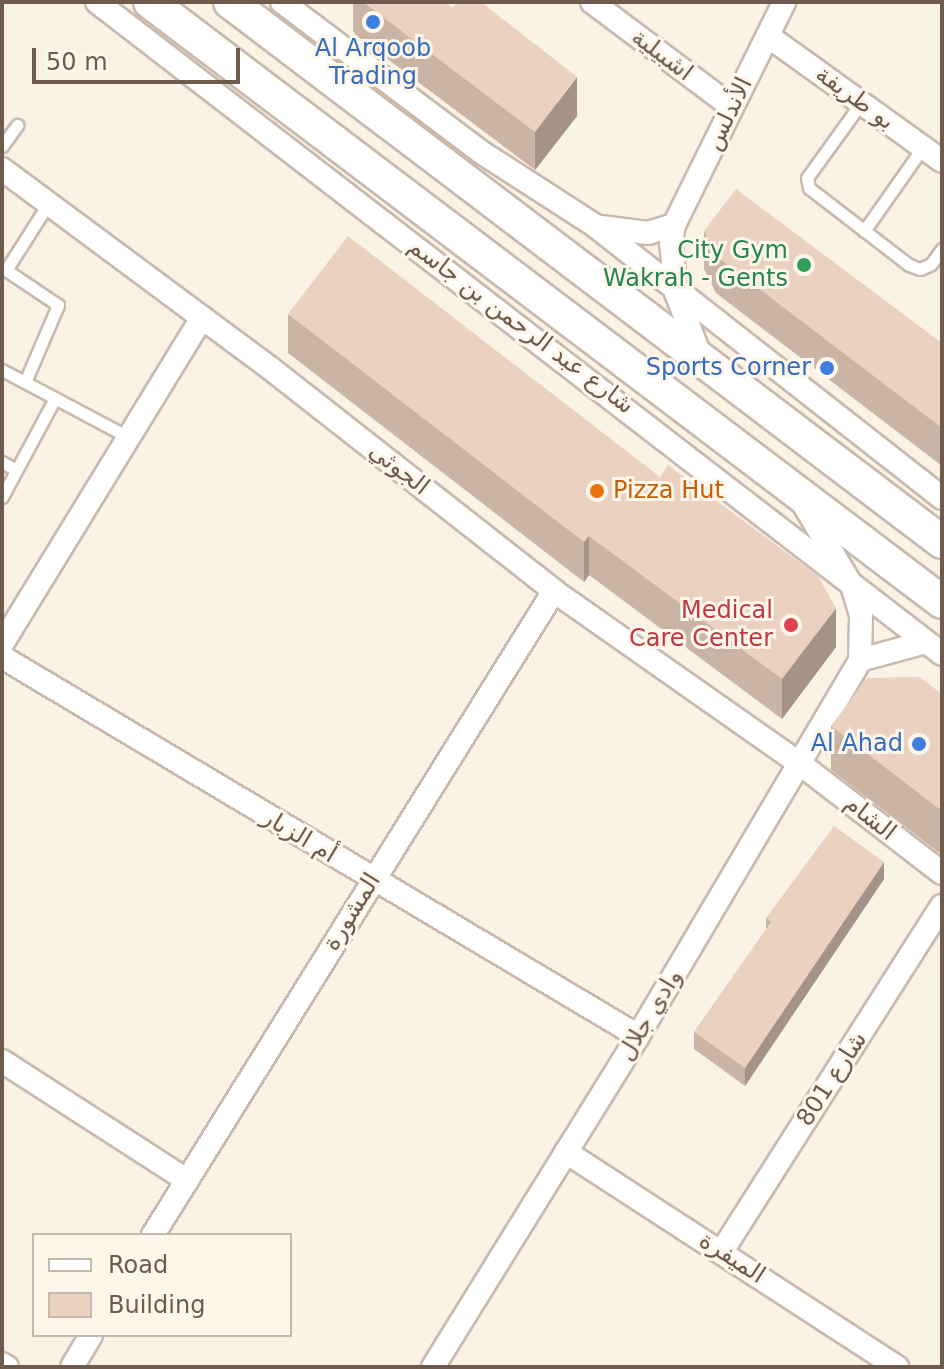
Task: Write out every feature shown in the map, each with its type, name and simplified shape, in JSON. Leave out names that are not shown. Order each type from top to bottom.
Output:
[{"type":"main road","name":"شارع عبد الرحمن بن جاسم","points":[[150,2],[942,602]]},
{"type":"main road","points":[[230,2],[942,542]]},
{"type":"street","name":"شارع عبد الرحمن بن جاسم","points":[[97,2],[733,488],[852,586],[934,648]]},
{"type":"street","points":[[282,2],[484,154],[594,225],[676,293],[942,498]]},
{"type":"street","name":"اشبيلية","points":[[592,2],[732,107]]},
{"type":"street","name":"الأندلس","points":[[701,359],[676,293],[671,243],[674,225],[784,2]]},
{"type":"street","name":"بو طريفة","points":[[768,36],[942,161]]},
{"type":"street","name":"الجوثي","points":[[2,169],[202,317],[554,591],[799,763]]},
{"type":"street","points":[[594,225],[648,233],[674,225]]},
{"type":"street","points":[[2,644],[202,317]]},
{"type":"street","name":"وادي جلال","points":[[433,1367],[638,1036],[860,660],[861,615],[852,586],[796,492]]},
{"type":"street","name":"المشورة","points":[[154,1233],[554,591]]},
{"type":"street","points":[[860,660],[934,648]]},
{"type":"street","name":"أم الزبار","points":[[2,657],[638,1036]]},
{"type":"street","name":"الشام","points":[[799,763],[942,873]]},
{"type":"street","name":"شارع 801","points":[[722,1251],[942,906]]},
{"type":"street","points":[[2,1061],[187,1180]]},
{"type":"street","name":"الميفرة","points":[[566,1152],[897,1367]]},
{"type":"street","points":[[72,1367],[90,1337]]},
{"type":"street","points":[[2,1364],[7,1367]]},
{"type":"lane","points":[[861,103],[807,178],[817,198],[920,269],[931,264],[942,249]]},
{"type":"lane","points":[[2,146],[17,125]]},
{"type":"lane","points":[[864,231],[923,147]]},
{"type":"lane","points":[[25,382],[58,305],[4,269],[48,204]]},
{"type":"lane","points":[[2,370],[128,437]]},
{"type":"lane","points":[[2,497],[55,398]]},
{"type":"lane","points":[[2,462],[16,470]]},
{"type":"building","points":[[363,2],[445,2],[453,8],[457,2],[481,2],[577,77],[535,132]]},
{"type":"building","points":[[736,189],[942,343],[942,428],[716,256],[704,231]]},
{"type":"building","points":[[348,236],[660,477],[668,465],[818,576],[836,608],[782,679],[589,536],[584,542],[288,314]]},
{"type":"building","points":[[919,677],[942,694],[942,811],[831,726],[867,678]]},
{"type":"building","points":[[834,826],[884,862],[745,1068],[694,1032],[771,922],[766,918]]},
{"type":"place","name":"Al Arqoob Trading","points":[[373,22]]},
{"type":"place","name":"City Gym Wakrah - Gents","points":[[804,265]]},
{"type":"place","name":"Sports Corner","points":[[827,368]]},
{"type":"place","name":"Pizza Hut","points":[[597,491]]},
{"type":"place","name":"Medical Care Center","points":[[791,625]]},
{"type":"place","name":"Al Ahad","points":[[919,744]]}]
